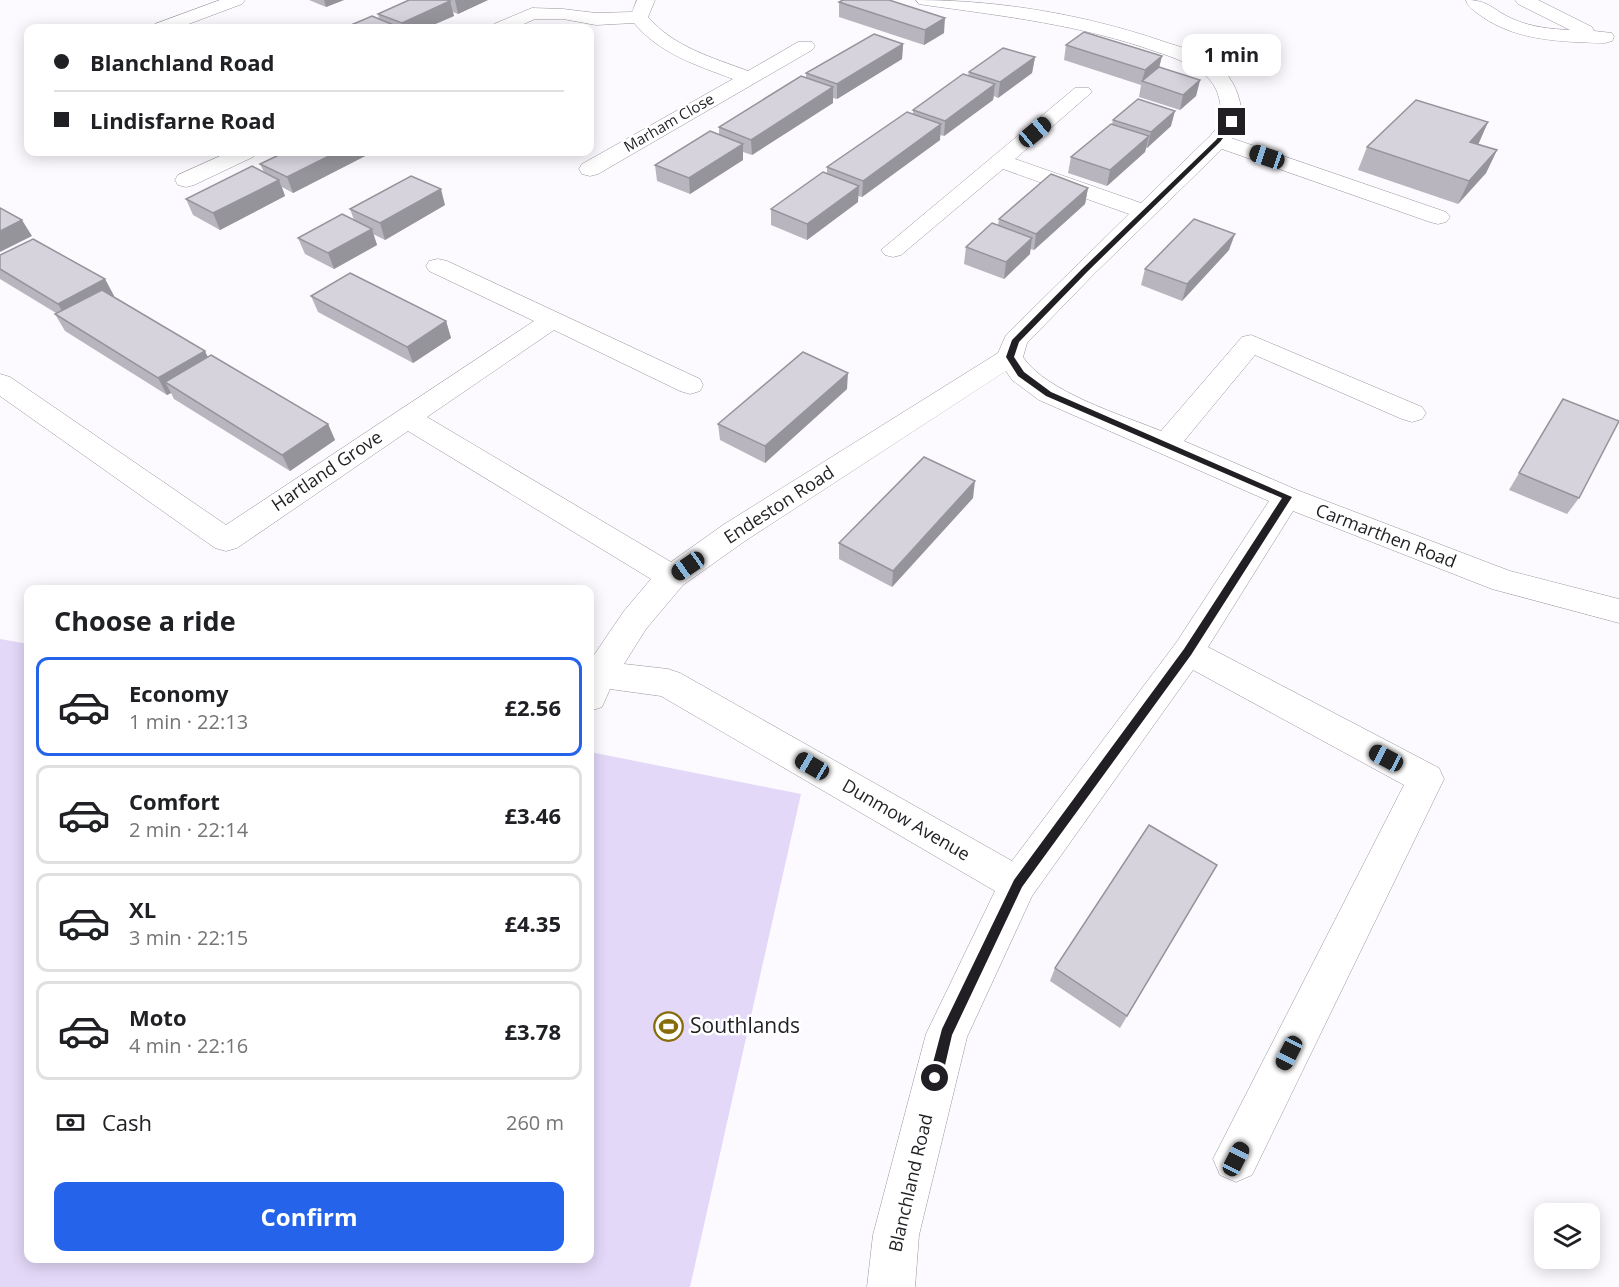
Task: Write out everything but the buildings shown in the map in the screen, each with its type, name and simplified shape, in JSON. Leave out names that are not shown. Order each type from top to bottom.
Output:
[{"type":"street","points":[[173,24],[236,0]]},
{"type":"street","points":[[925,0],[1094,25],[1145,40],[1191,58],[1218,76],[1232,101],[1232,122],[1218,141],[1015,341],[1010,357]]},
{"type":"street","points":[[1475,0],[1474,2],[1481,8],[1521,30],[1551,36],[1612,38]]},
{"type":"street","points":[[1524,0],[1582,30],[1612,38]]},
{"type":"street","points":[[510,24],[532,14],[563,14],[596,19],[643,9]]},
{"type":"street","name":"Marham Close","points":[[643,9],[651,33],[670,47],[749,78]]},
{"type":"street","name":"Marham Close","points":[[590,169],[805,46]]},
{"type":"street","points":[[893,249],[1082,92]]},
{"type":"street","points":[[1218,141],[1438,217]]},
{"type":"street","points":[[186,180],[237,156]]},
{"type":"street","points":[[1001,161],[1144,212]]},
{"type":"street","points":[[438,266],[690,385]]},
{"type":"street","name":"Hartland Grove","points":[[0,383],[226,540],[552,320]]},
{"type":"street","points":[[1165,445],[1251,343],[1412,413]]},
{"type":"street","name":"Carmarthen Road","points":[[1010,357],[1021,374],[1049,394],[1287,497],[1503,581],[1619,612]]},
{"type":"street","name":"Endeston Road","points":[[594,686],[635,620],[672,577],[734,533],[1010,357]]},
{"type":"street","points":[[407,418],[672,577]]},
{"type":"street","name":"Blanchland Road","points":[[891,1287],[896,1235],[946,1034],[1018,884],[1188,652],[1287,497]]},
{"type":"street","points":[[1188,652],[1426,779],[1236,1159]]},
{"type":"street","name":"Dunmow Avenue","points":[[594,686],[668,683],[1018,884]]},
{"type":"shaded area","name":"Southlands","points":[[0,639],[24,643],[24,1263],[594,1263],[594,753],[801,794],[690,1287],[0,1287]]},
{"type":"place","name":"Southlands","points":[[669,1026]]},
{"type":"route","points":[[935,1078],[946,1034],[1018,884],[1188,652],[1287,497],[1049,394],[1021,374],[1010,357],[1015,341],[1084,270],[1218,141],[1232,122]]}]
